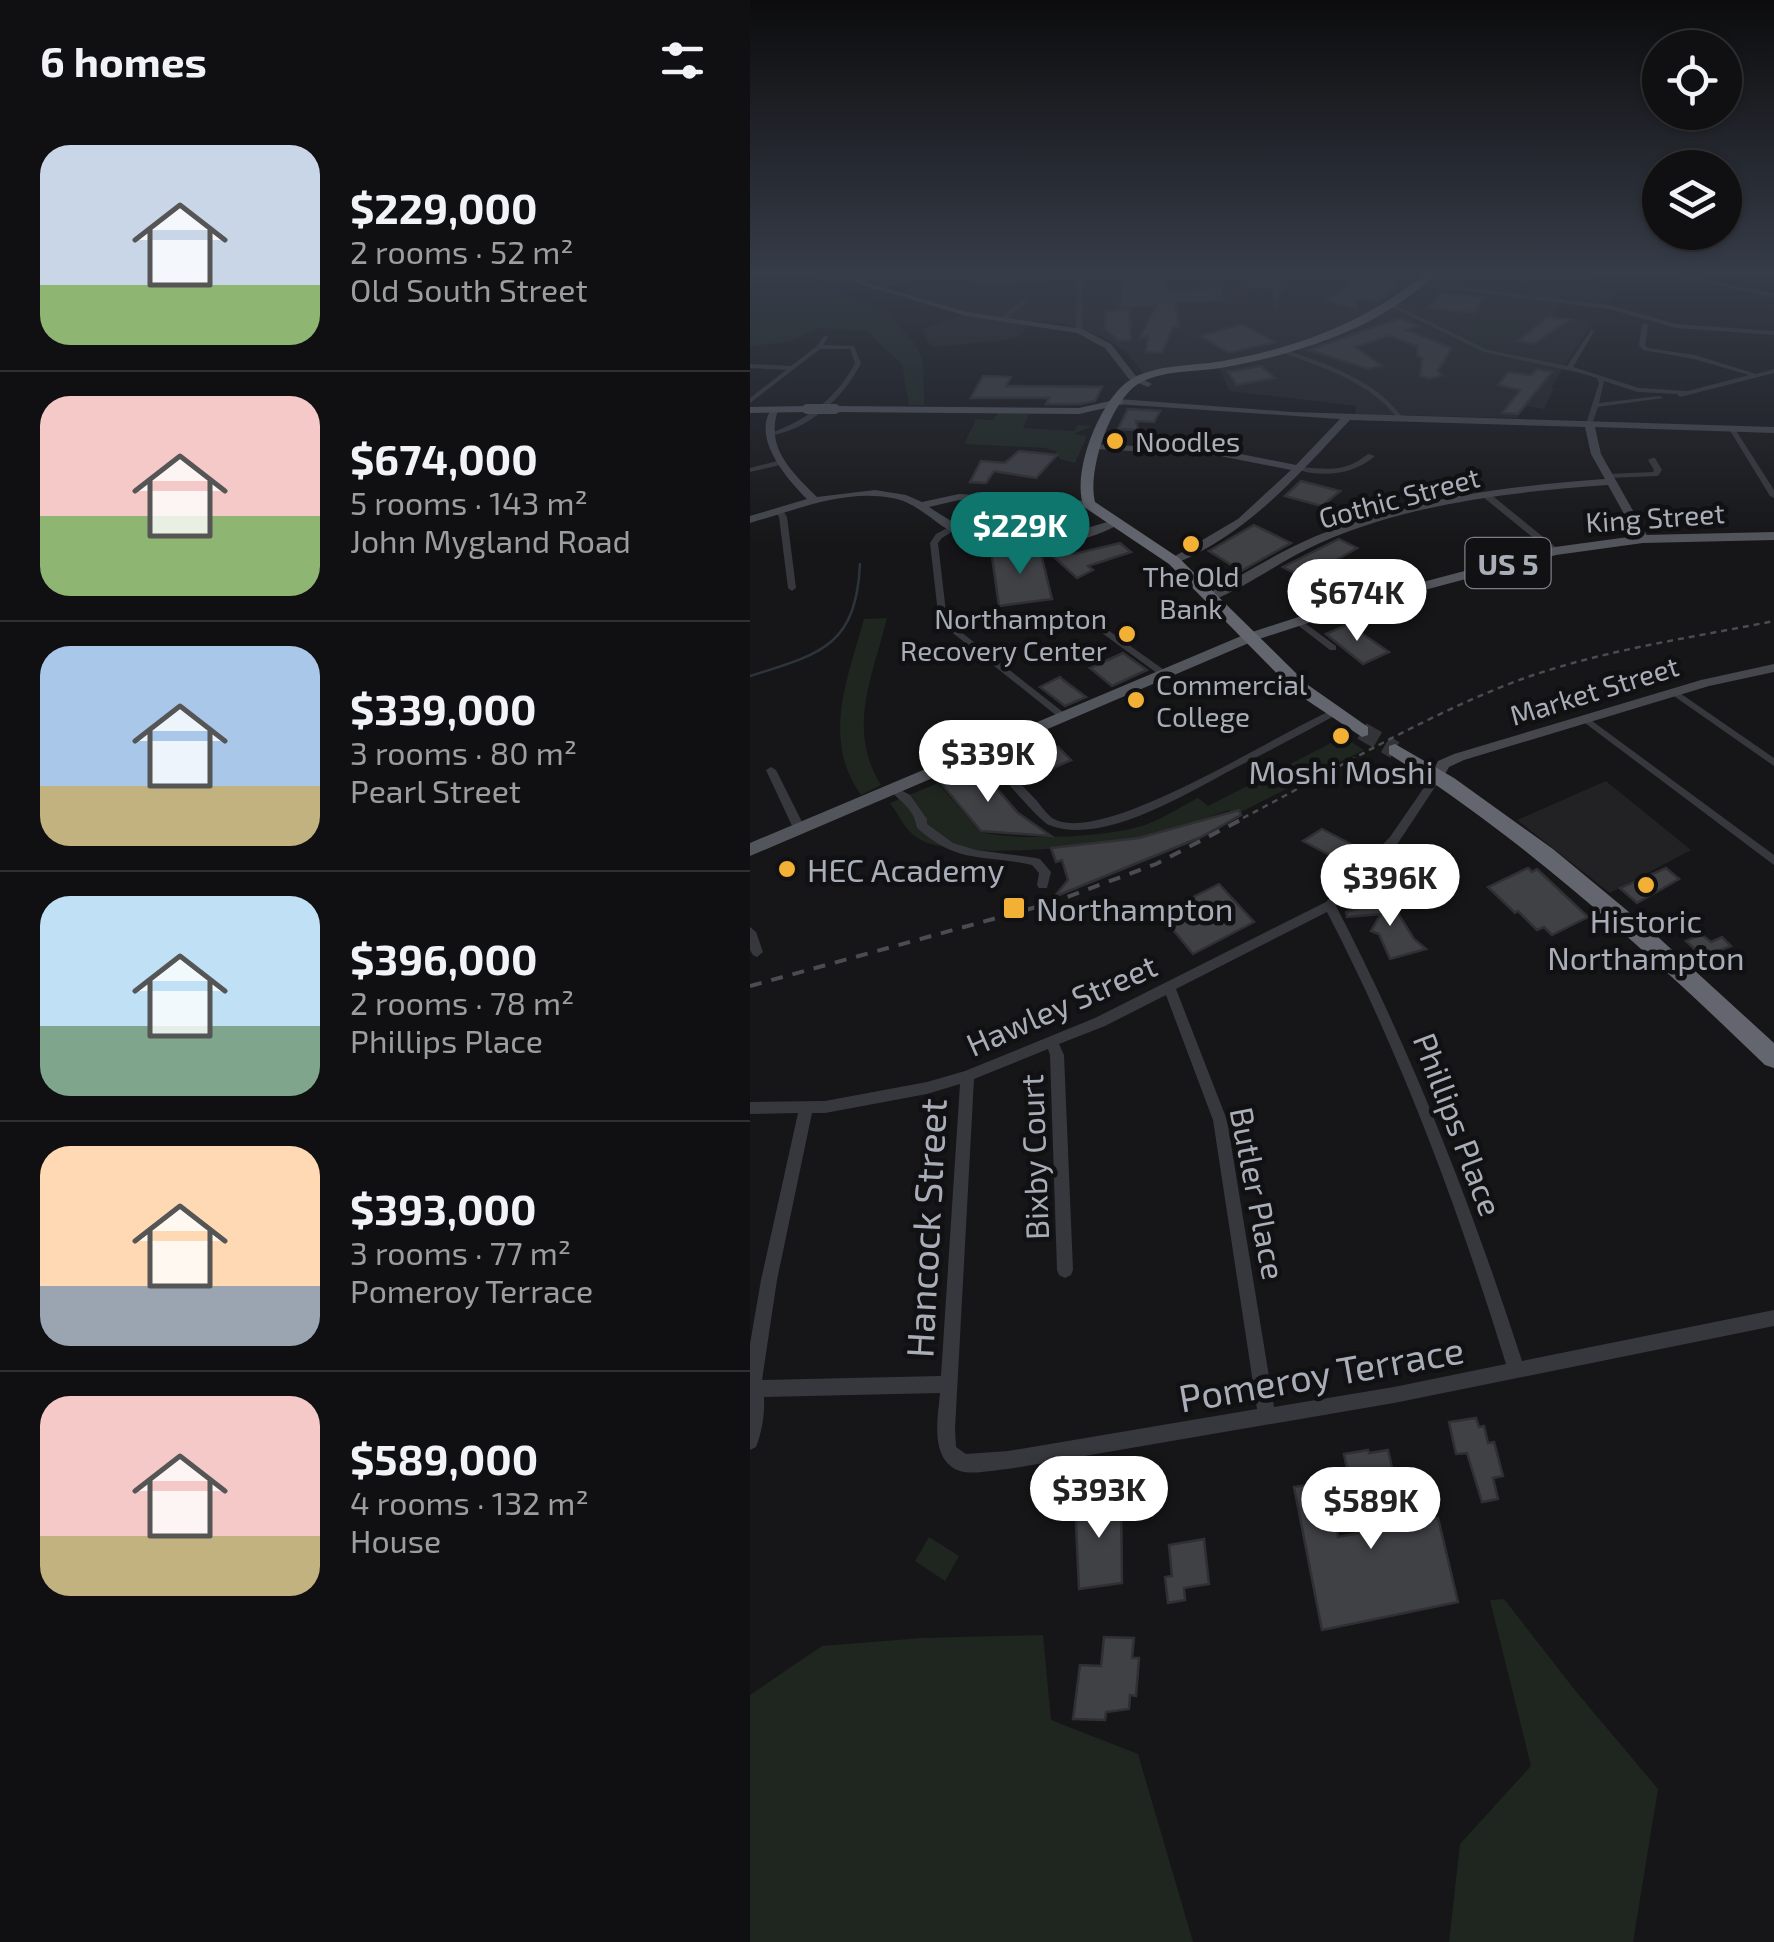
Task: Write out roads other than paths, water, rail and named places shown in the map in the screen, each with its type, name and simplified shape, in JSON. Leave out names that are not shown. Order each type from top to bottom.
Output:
[{"type":"highway","points":[[1212,365],[1143,382],[1119,402],[1106,423],[1084,478],[1089,504],[1174,561],[1333,713],[1362,731]]},
{"type":"highway","points":[[1394,750],[1488,808],[1588,886],[1774,1058]]},
{"type":"main road","points":[[750,410],[1065,411],[1098,410],[1119,402]]},
{"type":"main road","points":[[1065,411],[1092,415],[1106,423]]},
{"type":"main road","name":"King Street","points":[[1251,637],[1556,551],[1643,539],[1770,539]]},
{"type":"main road","name":"US 5","points":[[750,850],[897,794],[1251,637]]},
{"type":"street","points":[[750,401],[795,365]]},
{"type":"street","points":[[770,435],[790,428],[830,402],[856,365]]},
{"type":"street","points":[[1127,365],[1143,382]]},
{"type":"street","points":[[1316,365],[1342,375],[1393,408],[1400,418]]},
{"type":"street","points":[[1553,365],[1639,390],[1688,393]]},
{"type":"street","points":[[1569,368],[1571,365]]},
{"type":"street","points":[[1719,365],[1754,376]]},
{"type":"street","points":[[750,366],[791,368]]},
{"type":"street","points":[[1595,406],[1688,393],[1774,371]]},
{"type":"street","points":[[1600,378],[1602,383],[1589,424],[1593,446],[1643,539]]},
{"type":"street","points":[[1119,402],[1347,417],[1774,430]]},
{"type":"street","points":[[773,410],[768,423],[777,463],[814,500]]},
{"type":"street","points":[[1174,561],[1235,526],[1299,468],[1347,417]]},
{"type":"street","points":[[1732,428],[1774,496]]},
{"type":"street","points":[[1096,446],[1220,454],[1336,473],[1356,468],[1372,456]]},
{"type":"street","points":[[1610,479],[1655,474],[1658,470],[1652,460]]},
{"type":"street","points":[[750,470],[777,463]]},
{"type":"street","name":"Gothic Street","points":[[1211,597],[1341,531],[1486,495],[1610,479]]},
{"type":"street","points":[[750,520],[814,500],[873,495],[920,506],[954,528],[984,540],[1015,543],[1070,536],[1117,522]]},
{"type":"street","points":[[1486,495],[1556,551]]},
{"type":"street","points":[[920,506],[954,497],[1089,504]]},
{"type":"street","points":[[779,511],[784,517],[792,588]]},
{"type":"street","points":[[954,528],[938,536],[934,544],[943,622],[1066,718]]},
{"type":"street","points":[[1298,621],[1333,648]]},
{"type":"street","points":[[1104,630],[1164,674]]},
{"type":"street","name":"Market Street","points":[[1438,775],[1443,764],[1459,757],[1674,692],[1774,668]]},
{"type":"street","points":[[1674,692],[1774,763]]},
{"type":"street","points":[[987,752],[1044,817],[1057,824],[1085,825],[1138,813],[1333,713]]},
{"type":"street","points":[[1584,718],[1774,861]]},
{"type":"street","points":[[771,770],[800,830]]},
{"type":"street","name":"Hawley Street","points":[[750,1108],[806,1109],[885,1098],[967,1076],[1052,1044],[1169,988],[1330,905],[1388,847],[1438,775]]},
{"type":"street","points":[[897,794],[906,798],[922,819],[921,826],[938,841],[962,853],[1036,862],[1045,872],[1043,885]]},
{"type":"street","name":"Phillips Place","points":[[1330,905],[1419,1086],[1459,1192],[1516,1371]]},
{"type":"street","points":[[750,932],[757,952]]},
{"type":"street","name":"Butler Place","points":[[1169,988],[1212,1095],[1226,1146],[1268,1417]]},
{"type":"street","name":"Bixby Court","points":[[1052,1044],[1057,1056],[1065,1270]]},
{"type":"street","name":"Hancock Street","points":[[948,1384],[967,1076]]},
{"type":"street","points":[[750,1441],[753,1374],[806,1109]]},
{"type":"street","name":"Pomeroy Terrace","points":[[948,1384],[946,1445],[952,1458],[963,1462],[1008,1460],[1268,1417],[1774,1318]]},
{"type":"street","points":[[753,1389],[948,1384]]},
{"type":"waterway","points":[[750,676],[815,653],[842,630],[851,613],[860,564]]},
{"type":"tunnel","points":[[1362,731],[1395,750]]},
{"type":"railway","points":[[1243,818],[1415,726],[1522,679],[1615,652],[1774,621]]},
{"type":"railway","points":[[750,986],[1051,903],[1156,864],[1248,816]]},
{"type":"place","name":"Noodles","points":[[1115,441]]},
{"type":"place","name":"The Old Bank","points":[[1191,544]]},
{"type":"place","name":"Northampton Recovery Center","points":[[1127,634]]},
{"type":"place","name":"Commercial College","points":[[1136,700]]},
{"type":"place","name":"Moshi Moshi","points":[[1341,736]]},
{"type":"place","name":"HEC Academy","points":[[787,869]]},
{"type":"place","name":"Historic Northampton","points":[[1646,885]]},
{"type":"place","name":"Northampton","points":[[1014,908]]}]
